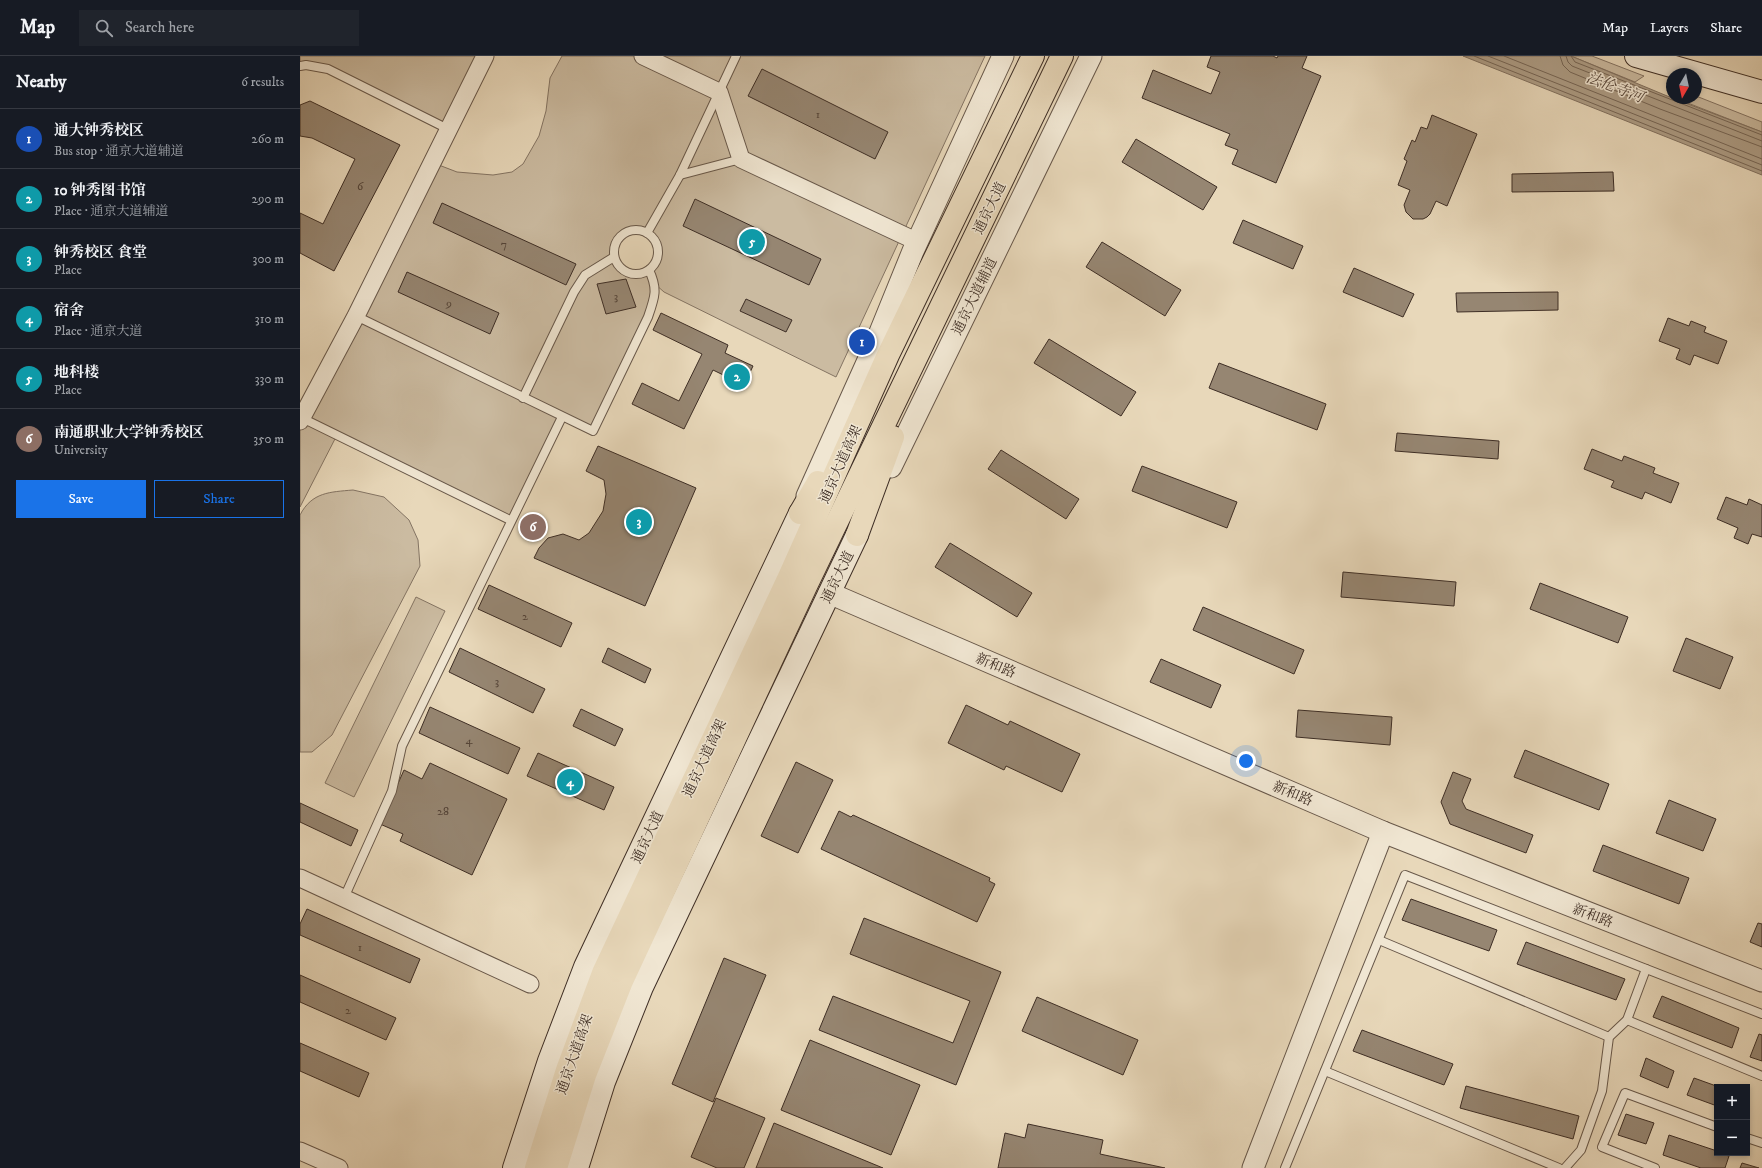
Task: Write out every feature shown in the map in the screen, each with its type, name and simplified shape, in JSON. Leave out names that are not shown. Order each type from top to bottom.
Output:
[{"type":"highway","name":"通京大道","points":[[888,355],[1033,56]]},
{"type":"highway","name":"通京大道","points":[[916,361],[1062,56]]},
{"type":"highway","points":[[800,513],[835,453],[888,355]]},
{"type":"highway","name":"通京大道高架","points":[[556,1168],[585,1075],[622,981],[738,709],[789,577],[888,355]]},
{"type":"highway","points":[[857,535],[896,428],[916,361]]},
{"type":"highway","name":"通京大道高架","points":[[536,1168],[567,1070],[603,973],[738,709],[807,584],[916,361]]},
{"type":"main road","points":[[1636,56],[1762,91]]},
{"type":"main road","points":[[1684,56],[1762,91]]},
{"type":"main road","name":"通京大道","points":[[514,1168],[549,1061],[585,967],[800,513]]},
{"type":"main road","name":"通京大道","points":[[577,1168],[604,1082],[642,987],[857,535]]},
{"type":"street","points":[[301,419],[356,316],[485,56]]},
{"type":"street","points":[[642,56],[719,92],[741,159],[918,242]]},
{"type":"street","points":[[800,513],[874,347],[918,242],[1003,56]]},
{"type":"street","name":"通京大道辅道","points":[[857,535],[1090,56]]},
{"type":"street","name":"新和路","points":[[829,593],[1383,832],[1762,981]]},
{"type":"street","points":[[1253,1168],[1383,832]]},
{"type":"street","points":[[300,878],[530,984]]},
{"type":"street","points":[[300,1151],[339,1168]]},
{"type":"lane","points":[[647,233],[680,175],[736,56]]},
{"type":"lane","points":[[300,66],[306,64],[328,69],[448,129]]},
{"type":"lane","points":[[680,175],[741,159]]},
{"type":"lane","points":[[640,230],[647,233],[657,244],[658,251],[654,265],[649,270],[635,274],[628,273],[621,269],[614,256],[616,242],[626,232],[640,230]]},
{"type":"lane","points":[[523,398],[574,292],[585,275],[614,256]]},
{"type":"lane","points":[[356,316],[593,431],[648,317],[654,298],[655,284],[649,270]]},
{"type":"lane","points":[[344,898],[392,792],[402,746],[510,520],[562,417]]},
{"type":"lane","points":[[301,419],[510,520]]},
{"type":"lane","points":[[1285,1168],[1405,875],[1762,1014]]},
{"type":"lane","points":[[1379,940],[1609,1037]]},
{"type":"lane","points":[[1565,1168],[1581,1150],[1602,1091],[1609,1037],[1628,1020],[1646,969]]},
{"type":"lane","points":[[1628,1020],[1762,1076]]},
{"type":"lane","points":[[1325,1071],[1559,1168]]},
{"type":"lane","points":[[1655,1168],[1602,1147],[1625,1093],[1714,1126]]},
{"type":"lane","points":[[1750,1139],[1762,1143]]},
{"type":"shaded area","points":[[300,56],[485,56],[448,129],[329,69],[300,66]]},
{"type":"shaded area","points":[[562,56],[985,56],[836,377],[664,292],[655,284],[654,298],[593,431],[562,417],[510,520],[337,435],[300,507],[300,417],[431,162],[457,172],[493,175],[512,172],[523,164],[539,136],[546,111],[550,78]],"holes":[[[633,230],[645,232],[652,238],[657,246],[658,254],[655,263],[650,269],[642,273],[631,273],[624,271],[617,265],[614,257],[613,252],[616,242],[623,235]]]},
{"type":"shaded area","points":[[1571,56],[1592,56],[1644,76],[1635,82]]},
{"type":"shaded area","points":[[1702,98],[1762,122],[1762,132],[1690,104],[1702,104]]},
{"type":"shaded area","points":[[353,490],[384,497],[409,520],[418,540],[420,566],[332,735],[312,752],[300,752],[300,515],[310,502],[322,495]]},
{"type":"shaded area","points":[[416,597],[445,611],[354,797],[325,783]]},
{"type":"water","name":"法伦寺河","points":[[1463,56],[1571,56],[1666,96],[1666,104],[1688,104],[1762,132],[1762,175]]},
{"type":"building","points":[[1211,56],[1273,56],[1277,58],[1278,56],[1307,56],[1302,68],[1321,76],[1276,183],[1232,164],[1238,150],[1225,145],[1230,134],[1142,98],[1153,70],[1211,94],[1220,72],[1207,67]]},
{"type":"building","points":[[762,69],[888,132],[875,159],[748,96]]},
{"type":"building","points":[[310,101],[400,145],[334,271],[300,253],[300,213],[323,224],[355,159],[312,138],[300,136],[300,105]]},
{"type":"building","points":[[1432,115],[1477,134],[1447,206],[1436,201],[1427,217],[1423,219],[1413,219],[1406,212],[1404,205],[1410,190],[1398,185],[1407,161],[1404,159],[1412,140],[1415,142],[1421,127],[1427,129]]},
{"type":"building","points":[[1136,139],[1217,187],[1203,210],[1122,162]]},
{"type":"building","points":[[1613,172],[1614,191],[1512,192],[1512,174]]},
{"type":"building","points":[[695,199],[821,259],[809,285],[683,226]]},
{"type":"building","points":[[442,203],[576,264],[566,285],[433,223]]},
{"type":"building","points":[[1243,220],[1303,246],[1293,269],[1233,243]]},
{"type":"building","points":[[1102,242],[1181,290],[1165,316],[1086,267]]},
{"type":"building","points":[[1354,268],[1414,294],[1403,317],[1343,292]]},
{"type":"building","points":[[407,272],[499,313],[490,334],[398,292]]},
{"type":"building","points":[[626,279],[636,307],[606,314],[597,284]]},
{"type":"building","points":[[1558,292],[1558,310],[1457,312],[1456,293]]},
{"type":"building","points":[[746,299],[792,320],[786,332],[740,311]]},
{"type":"building","points":[[661,313],[728,345],[725,353],[753,366],[744,385],[713,370],[684,429],[632,404],[642,383],[679,401],[702,354],[653,330]]},
{"type":"building","points":[[1668,318],[1689,326],[1691,321],[1706,327],[1704,332],[1727,341],[1718,364],[1694,355],[1690,365],[1676,359],[1680,349],[1659,341]]},
{"type":"building","points":[[1049,339],[1136,392],[1121,416],[1034,363]]},
{"type":"building","points":[[1219,363],[1326,404],[1317,430],[1209,388]]},
{"type":"building","points":[[1397,433],[1499,441],[1498,459],[1395,451]]},
{"type":"building","points":[[598,446],[696,488],[645,606],[534,558],[539,548],[548,538],[563,534],[579,540],[589,533],[603,511],[606,494],[604,480],[586,471]]},
{"type":"building","points":[[1592,449],[1622,461],[1624,456],[1655,468],[1653,473],[1679,483],[1671,503],[1645,492],[1642,499],[1611,487],[1614,481],[1584,469]]},
{"type":"building","points":[[1001,450],[1079,499],[1066,519],[988,469]]},
{"type":"building","points":[[1142,466],[1237,502],[1227,528],[1132,491]]},
{"type":"building","points":[[1726,497],[1747,505],[1749,499],[1762,505],[1762,537],[1752,534],[1748,544],[1734,538],[1738,528],[1717,519]]},
{"type":"building","points":[[950,543],[1032,593],[1017,617],[935,567]]},
{"type":"building","points":[[1343,572],[1456,582],[1454,606],[1341,597]]},
{"type":"building","points":[[1540,583],[1628,617],[1618,643],[1530,609]]},
{"type":"building","points":[[489,585],[572,623],[561,647],[478,609]]},
{"type":"building","points":[[1203,607],[1304,650],[1294,674],[1193,630]]},
{"type":"building","points":[[1686,638],[1733,657],[1720,689],[1673,671]]},
{"type":"building","points":[[460,648],[545,689],[533,713],[449,672]]},
{"type":"building","points":[[608,648],[651,669],[645,683],[602,662]]},
{"type":"building","points":[[1161,659],[1221,685],[1211,708],[1150,682]]},
{"type":"building","points":[[966,705],[1008,725],[1010,721],[1080,754],[1062,792],[1006,766],[1004,770],[948,743]]},
{"type":"building","points":[[430,707],[520,748],[508,774],[419,733]]},
{"type":"building","points":[[581,709],[623,729],[615,746],[573,726]]},
{"type":"building","points":[[1298,710],[1392,717],[1390,745],[1296,737]]},
{"type":"building","points":[[1525,750],[1609,784],[1599,810],[1514,777]]},
{"type":"building","points":[[538,753],[614,787],[604,810],[527,776]]},
{"type":"building","points":[[796,762],[833,780],[798,853],[761,836]]},
{"type":"building","points":[[430,763],[507,799],[472,875],[400,841],[403,834],[380,824],[404,770],[422,779]]},
{"type":"building","points":[[1453,772],[1471,779],[1462,801],[1466,809],[1533,835],[1526,853],[1450,824],[1441,802]]},
{"type":"building","points":[[1669,800],[1716,819],[1703,851],[1656,833]]},
{"type":"building","points":[[300,803],[358,830],[351,846],[300,822]]},
{"type":"building","points":[[839,811],[851,817],[853,815],[990,878],[989,881],[995,884],[977,922],[821,849]]},
{"type":"building","points":[[1603,845],[1689,878],[1679,904],[1593,871]]},
{"type":"building","points":[[1411,899],[1497,930],[1489,951],[1402,920]]},
{"type":"building","points":[[307,909],[420,959],[410,983],[300,935],[300,924]]},
{"type":"building","points":[[864,918],[1001,972],[956,1085],[819,1030],[833,996],[953,1043],[970,1001],[850,954]]},
{"type":"building","points":[[1758,923],[1762,924],[1762,947],[1750,942]]},
{"type":"building","points":[[1526,942],[1625,979],[1616,1000],[1517,964]]},
{"type":"building","points":[[724,958],[766,975],[713,1102],[672,1084]]},
{"type":"building","points":[[300,975],[396,1018],[386,1040],[300,1002]]},
{"type":"building","points":[[1662,996],[1739,1028],[1732,1048],[1653,1017]]},
{"type":"building","points":[[1037,997],[1138,1040],[1123,1075],[1022,1031]]},
{"type":"building","points":[[1362,1030],[1453,1064],[1444,1085],[1353,1051]]},
{"type":"building","points":[[1759,1034],[1762,1035],[1762,1061],[1750,1057]]},
{"type":"building","points":[[810,1040],[920,1085],[891,1155],[781,1110]]},
{"type":"building","points":[[300,1043],[369,1073],[359,1097],[300,1071]]},
{"type":"building","points":[[1646,1058],[1674,1071],[1668,1088],[1640,1076]]},
{"type":"building","points":[[1694,1078],[1714,1085],[1714,1105],[1687,1095]]},
{"type":"building","points":[[1466,1086],[1579,1116],[1573,1139],[1460,1108]]},
{"type":"building","points":[[716,1098],[765,1118],[744,1168],[717,1168],[691,1157]]},
{"type":"building","points":[[1626,1114],[1654,1123],[1646,1144],[1618,1135]]},
{"type":"building","points":[[774,1123],[883,1168],[756,1168]]},
{"type":"building","points":[[1028,1124],[1103,1140],[1100,1154],[1165,1168],[998,1168],[1005,1133],[1025,1138]]},
{"type":"building","points":[[1669,1135],[1714,1150],[1714,1156],[1729,1156],[1725,1168],[1701,1168],[1663,1155]]},
{"type":"building","points":[[1742,1163],[1759,1168],[1740,1168]]},
{"type":"place","name":"地科楼","points":[[752,242]]},
{"type":"place","name":"通大钟秀校区","points":[[862,342]]},
{"type":"place","name":"10 钟秀图书馆","points":[[737,377]]},
{"type":"place","name":"钟秀校区 食堂","points":[[639,522]]},
{"type":"place","name":"南通职业大学钟秀校区","points":[[533,527]]},
{"type":"place","name":"宿舍","points":[[570,782]]}]
